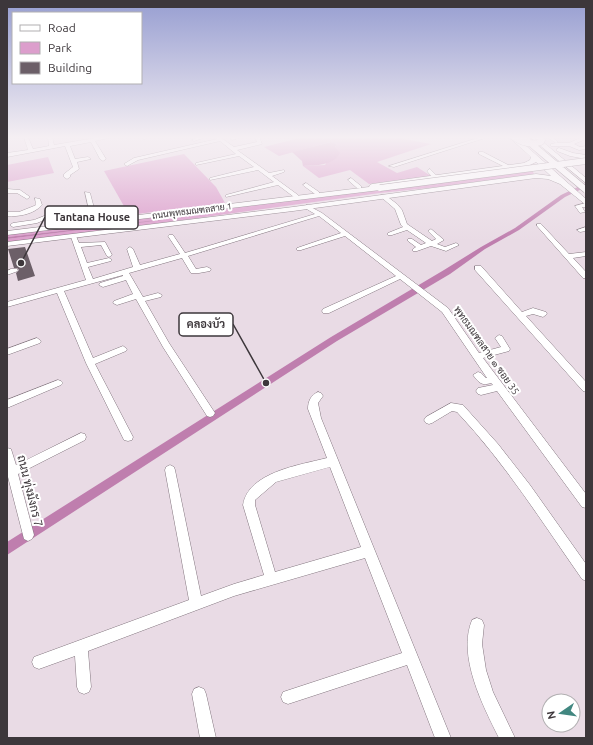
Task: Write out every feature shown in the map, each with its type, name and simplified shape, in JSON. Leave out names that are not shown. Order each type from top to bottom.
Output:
[{"type":"main road","name":"ถนนพุทธมณฑลสาย 1","points":[[257,204],[296,196],[475,172]]},
{"type":"main road","name":"ถนนพุทธมณฑลสาย 1","points":[[7,244],[74,237],[260,212],[517,172]]},
{"type":"main road","points":[[528,177],[537,173],[537,172]]},
{"type":"main road","name":"ถนนพุทธมณฑลสาย 1","points":[[260,212],[307,207],[382,193],[542,172]]},
{"type":"main road","points":[[551,172],[565,184],[583,188]]},
{"type":"main road","points":[[563,172],[583,188]]},
{"type":"main road","points":[[564,172],[583,188]]},
{"type":"main road","points":[[566,172],[583,188]]},
{"type":"main road","points":[[567,172],[583,188],[586,204]]},
{"type":"main road","name":"ถนนพุทธมณฑลสาย 1","points":[[10,230],[95,223],[257,204],[382,193],[528,177],[548,177],[565,184]]},
{"type":"street","points":[[67,176],[70,172]]},
{"type":"street","points":[[212,179],[242,172]]},
{"type":"street","points":[[263,172],[296,196]]},
{"type":"street","points":[[268,175],[279,172]]},
{"type":"street","points":[[431,172],[435,177]]},
{"type":"street","points":[[351,180],[359,188]]},
{"type":"street","points":[[228,196],[279,183]]},
{"type":"street","points":[[306,185],[317,193]]},
{"type":"street","points":[[7,191],[18,191],[27,196]]},
{"type":"street","points":[[87,193],[95,223]]},
{"type":"street","points":[[382,193],[399,208],[402,213],[404,225],[431,244],[446,248],[456,244]]},
{"type":"street","points":[[7,214],[16,214],[36,208],[39,205],[37,199]]},
{"type":"street","points":[[582,212],[578,206],[586,204]]},
{"type":"street","name":"พุทธมณฑลสาย ๑ ซอย 35","points":[[307,207],[320,214],[445,310],[586,503]]},
{"type":"street","points":[[10,230],[16,214]]},
{"type":"street","points":[[103,285],[137,268],[320,214]]},
{"type":"street","points":[[10,230],[52,216]]},
{"type":"street","points":[[539,225],[585,274]]},
{"type":"street","points":[[390,234],[408,228]]},
{"type":"street","points":[[410,240],[418,249],[441,240],[431,231]]},
{"type":"street","points":[[299,248],[346,234]]},
{"type":"street","points":[[171,236],[182,255],[194,271],[207,269]]},
{"type":"street","points":[[74,237],[90,281]]},
{"type":"street","points":[[77,245],[103,243],[109,258],[84,266]]},
{"type":"street","points":[[130,249],[137,268]]},
{"type":"street","points":[[568,256],[586,254]]},
{"type":"street","points":[[478,268],[586,388]]},
{"type":"street","points":[[7,305],[90,281],[126,274]]},
{"type":"street","points":[[126,274],[181,369],[210,413]]},
{"type":"street","points":[[326,311],[401,276]]},
{"type":"street","points":[[60,290],[90,363],[128,436]]},
{"type":"street","points":[[117,303],[139,297],[158,295]]},
{"type":"street","points":[[520,315],[533,311],[543,314]]},
{"type":"street","points":[[478,356],[506,349],[499,338]]},
{"type":"street","points":[[7,352],[37,341]]},
{"type":"street","points":[[90,363],[123,349]]},
{"type":"street","points":[[576,376],[586,374]]},
{"type":"street","points":[[478,375],[484,382],[497,383]]},
{"type":"street","points":[[7,404],[58,383]]},
{"type":"street","points":[[481,391],[497,383]]},
{"type":"street","points":[[318,396],[313,401],[314,410],[333,462],[442,738]]},
{"type":"street","points":[[429,420],[451,407],[460,408],[487,437],[524,486],[586,575]]},
{"type":"street","points":[[12,472],[81,437]]},
{"type":"street","name":"ถนน ทุ่งมังกร 7","points":[[7,452],[28,535]]},
{"type":"street","points":[[271,579],[249,505],[250,498],[266,482],[274,478],[333,462]]},
{"type":"street","points":[[170,470],[196,603]]},
{"type":"street","points":[[39,662],[196,603],[271,579],[369,551]]},
{"type":"street","points":[[477,625],[474,646],[477,663],[482,679],[507,738]]},
{"type":"street","points":[[82,647],[84,687]]},
{"type":"street","points":[[288,696],[411,657]]},
{"type":"street","points":[[199,694],[208,738]]},
{"type":"green space","points":[[7,172],[54,172],[54,173],[7,182]]},
{"type":"green space","points":[[104,172],[201,172],[216,187],[225,203],[129,215]]},
{"type":"green space","points":[[311,172],[343,172],[319,178]]},
{"type":"green space","points":[[352,172],[397,173],[424,172],[431,176],[369,184]]},
{"type":"green space","points":[[518,172],[533,172],[534,174],[380,193],[118,229],[7,242],[7,239],[159,220],[7,237],[7,235]]},
{"type":"shaded area","points":[[162,220],[7,239],[7,237]]},
{"type":"building","points":[[25,247],[35,276],[18,281],[16,273],[19,270],[14,268],[8,249]]},
{"type":"waterway","points":[[7,549],[334,339],[447,272],[483,248],[517,229],[563,196],[586,185]]},
{"type":"place","name":"Tantana House","points":[[21,263]]},
{"type":"place","name":"คลองบัว","points":[[266,383]]}]
